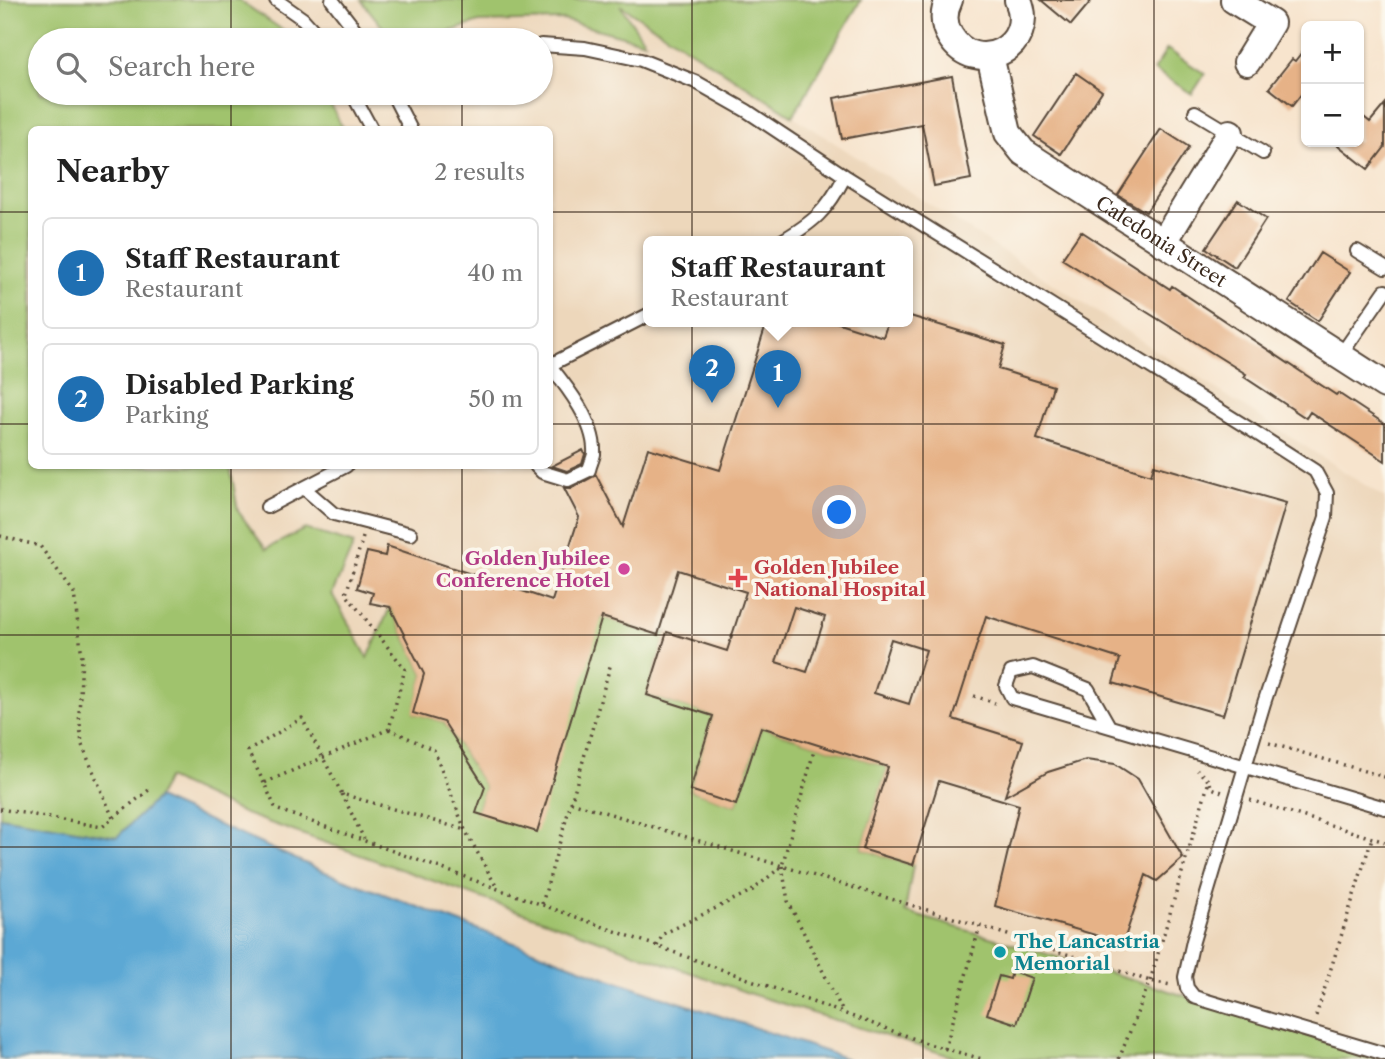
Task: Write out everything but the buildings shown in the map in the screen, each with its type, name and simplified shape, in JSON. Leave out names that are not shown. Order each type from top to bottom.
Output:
[{"type":"street","points":[[949,0],[944,19],[947,32],[964,52],[977,56],[1002,52],[1012,43],[1019,33],[1022,20],[1018,0]]},
{"type":"street","points":[[1234,0],[1270,23],[1247,62]]},
{"type":"street","name":"Caledonia Street","points":[[990,56],[1008,132],[1023,152],[1385,385]]},
{"type":"street","points":[[1163,243],[1230,132]]},
{"type":"lane","points":[[276,0],[303,19],[311,28]]},
{"type":"lane","points":[[332,0],[354,28]]},
{"type":"lane","points":[[553,45],[584,48],[641,60],[696,82],[747,111],[845,176],[1315,471],[1327,493],[1326,517],[1245,765],[1193,941],[1185,977],[1187,988],[1194,997],[1385,1054]]},
{"type":"lane","points":[[358,105],[370,126]]},
{"type":"lane","points":[[397,105],[409,126]]},
{"type":"lane","points":[[1195,112],[1263,153]]},
{"type":"lane","points":[[790,236],[812,223],[833,200],[845,176]]},
{"type":"lane","points":[[1357,251],[1385,268]]},
{"type":"lane","points":[[1340,356],[1385,291]]},
{"type":"lane","points":[[553,363],[643,318]]},
{"type":"lane","points":[[539,469],[568,480],[589,470],[594,454],[591,433],[572,393],[553,369]]},
{"type":"lane","points":[[267,507],[340,469]]},
{"type":"lane","points":[[303,488],[334,514],[411,534]]},
{"type":"lane","points":[[1110,726],[1088,689],[1033,667],[1011,672],[1006,686],[1012,698],[1385,808]]},
{"type":"path","points":[[368,523],[346,594],[405,669],[389,729]]},
{"type":"path","points":[[0,536],[40,546],[74,593],[82,657],[79,714],[82,745],[113,818]]},
{"type":"path","points":[[542,904],[611,663]]},
{"type":"path","points":[[974,696],[999,704]]},
{"type":"path","points":[[365,841],[302,718],[248,751],[276,809],[843,1013],[945,1049],[982,1059]]},
{"type":"path","points":[[264,783],[389,729],[434,750],[465,830],[497,888]]},
{"type":"path","points":[[1254,738],[1385,777]]},
{"type":"path","points":[[814,751],[782,866],[788,901],[843,1013]]},
{"type":"path","points":[[1191,764],[1209,781],[1212,789],[1385,842]]},
{"type":"path","points":[[1119,1059],[1150,981],[1209,781]]},
{"type":"path","points":[[0,809],[102,827],[149,790]]},
{"type":"path","points":[[342,793],[465,830]]},
{"type":"path","points":[[571,802],[980,926],[1150,981],[1187,988]]},
{"type":"path","points":[[1312,1031],[1372,838]]},
{"type":"path","points":[[657,946],[663,934],[753,890],[782,866]]},
{"type":"path","points":[[945,1049],[980,926]]},
{"type":"shaded area","name":"Golden Jubilee National Hospital","points":[[0,0],[613,0],[1385,498],[1385,1059],[848,1059],[610,979],[325,872],[157,798],[177,756],[0,489]]},
{"type":"green space","points":[[0,0],[239,0],[280,28],[28,28],[28,105],[331,105],[342,126],[28,126],[28,469],[231,469],[238,511],[266,549],[305,529],[354,544],[332,594],[368,658],[390,607],[424,674],[414,713],[444,722],[485,787],[476,813],[602,617],[658,635],[667,632],[647,695],[713,716],[690,790],[736,805],[761,727],[888,767],[862,849],[913,865],[905,912],[1141,982],[1381,1059],[960,1059],[751,994],[245,814],[167,778],[157,798],[117,837],[0,817]]},
{"type":"green space","points":[[361,0],[861,0],[793,116],[620,5],[645,42],[563,20],[479,22],[460,28],[383,28]]},
{"type":"green space","points":[[1167,49],[1205,74],[1192,94],[1154,70]]},
{"type":"water","points":[[157,798],[325,872],[610,979],[848,1059],[0,1059],[0,817],[117,837]]},
{"type":"place","name":"Disabled Parking","points":[[712,403]]},
{"type":"place","name":"Staff Restaurant","points":[[778,408]]},
{"type":"place","name":"Golden Jubilee Conference Hotel","points":[[624,569]]},
{"type":"place","name":"Golden Jubilee National Hospital","points":[[738,578]]},
{"type":"place","name":"The Lancastria Memorial","points":[[1000,952]]}]
